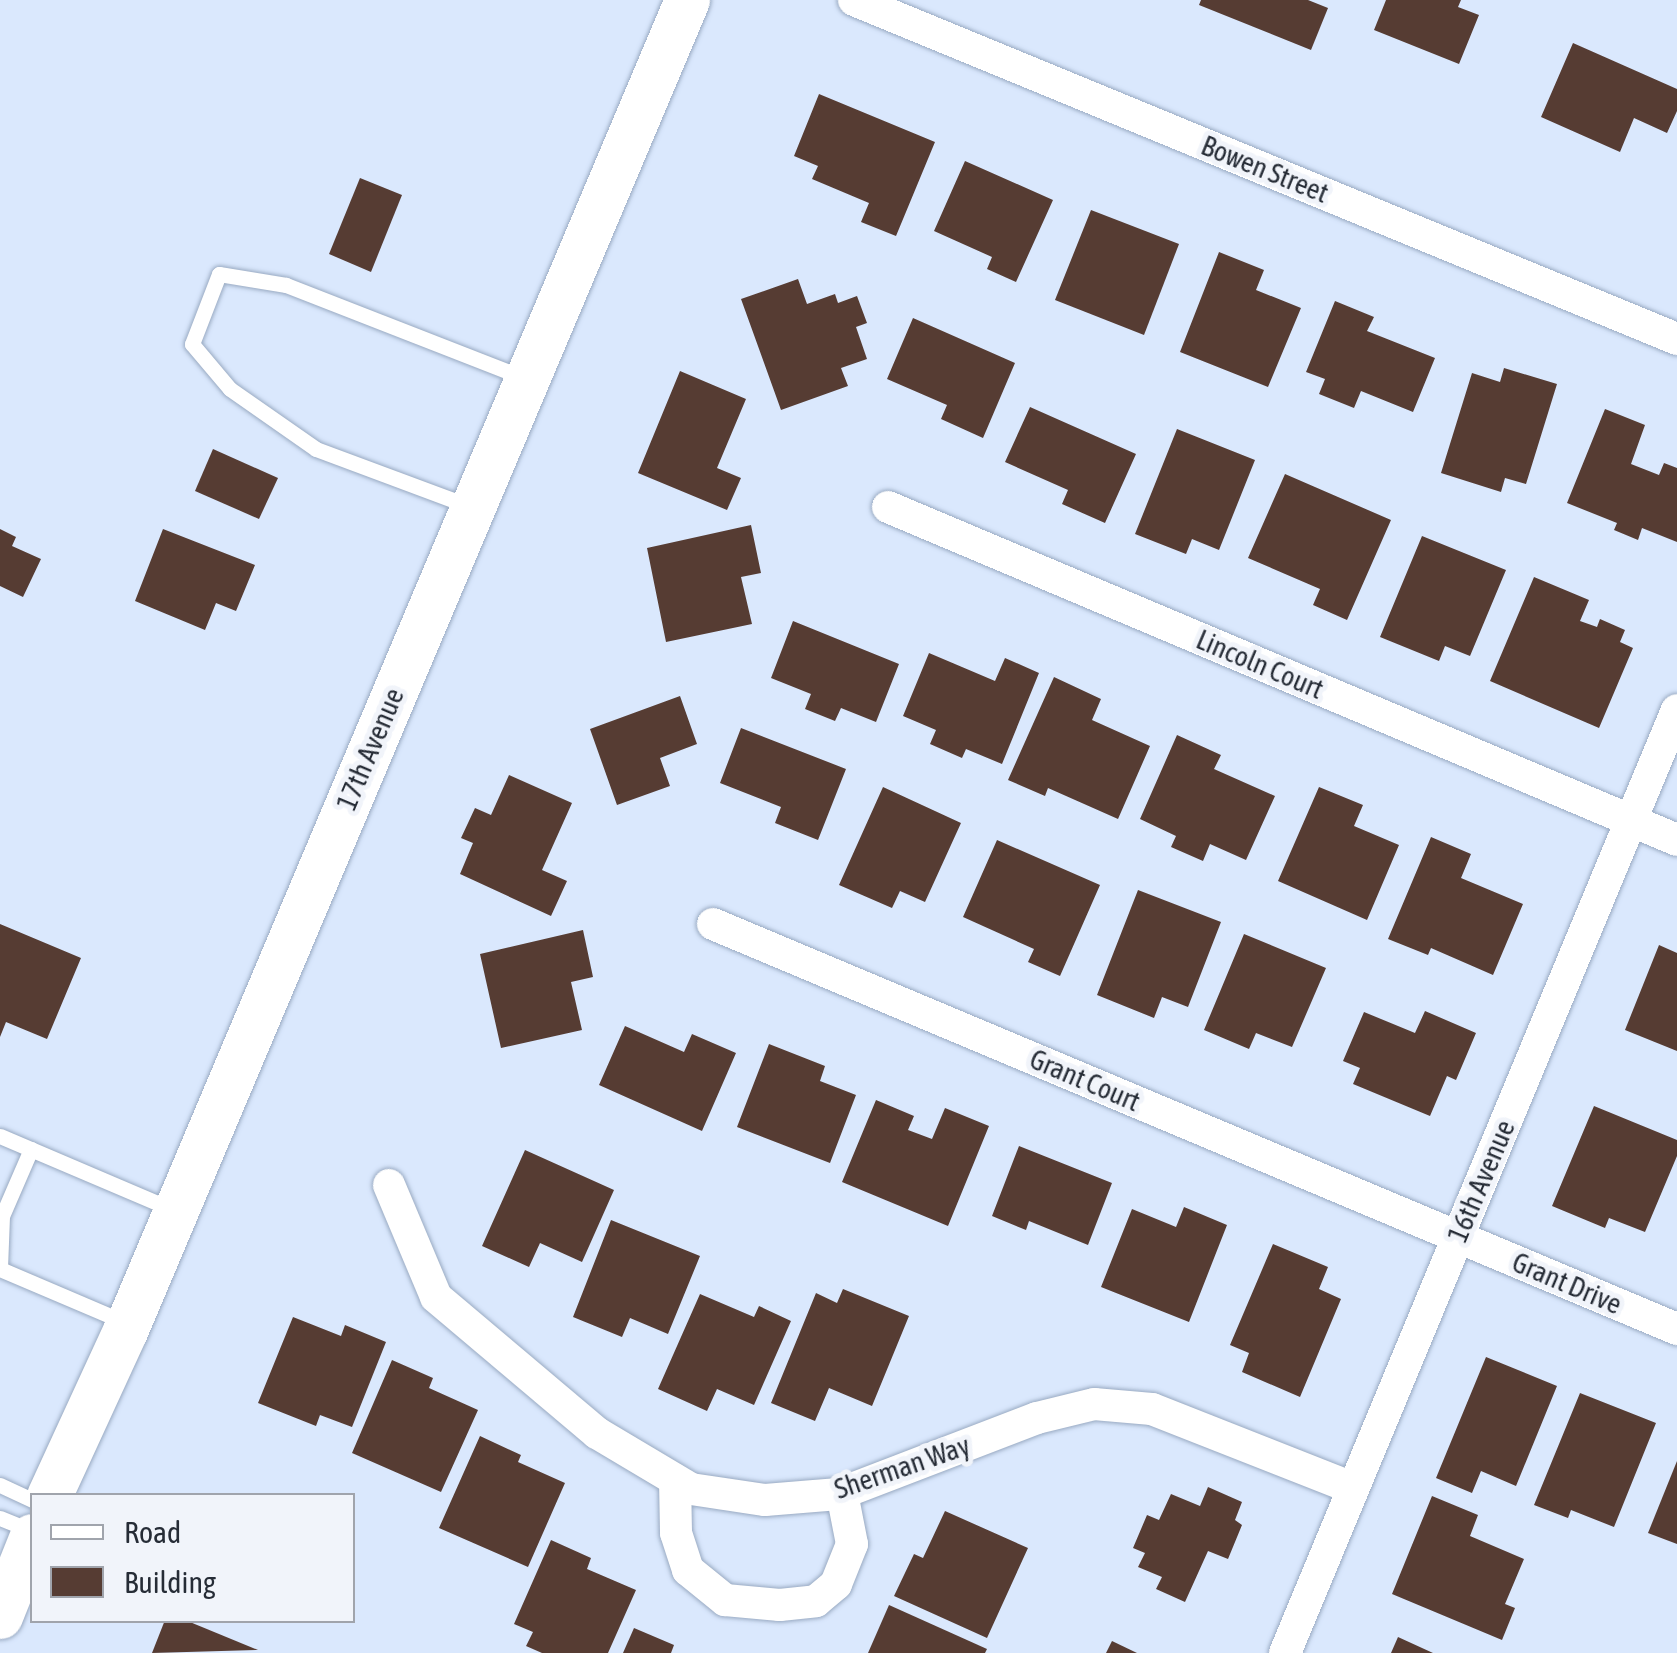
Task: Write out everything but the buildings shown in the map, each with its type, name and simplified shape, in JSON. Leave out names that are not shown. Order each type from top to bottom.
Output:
[{"type":"main road","name":"17th Avenue","points":[[50,1493],[128,1323],[687,0]]},
{"type":"main road","points":[[0,1616],[30,1539]]},
{"type":"street","name":"Bowen Street","points":[[854,0],[1677,339]]},
{"type":"street","name":"Lincoln Court","points":[[888,507],[1677,840]]},
{"type":"street","name":"16th Avenue","points":[[1284,1653],[1677,710]]},
{"type":"street","name":"Grant Court","points":[[713,924],[1457,1237]]},
{"type":"street","name":"Sherman Way","points":[[390,1185],[436,1297],[597,1433],[691,1489],[765,1500],[842,1493],[1038,1418],[1094,1404],[1152,1408],[1354,1488]]},
{"type":"street","name":"Grant Drive","points":[[1457,1237],[1677,1329]]},
{"type":"street","points":[[676,1480],[676,1533],[688,1570],[725,1600],[780,1605],[816,1601],[836,1584],[852,1544],[842,1493]]},
{"type":"lane","points":[[473,507],[316,449],[230,389],[192,344],[219,274],[286,285],[527,379]]},
{"type":"lane","points":[[0,1136],[175,1211]]},
{"type":"lane","points":[[30,1149],[2,1216],[0,1268],[128,1323]]},
{"type":"lane","points":[[0,1485],[30,1499]]},
{"type":"lane","points":[[0,1518],[30,1533]]}]
